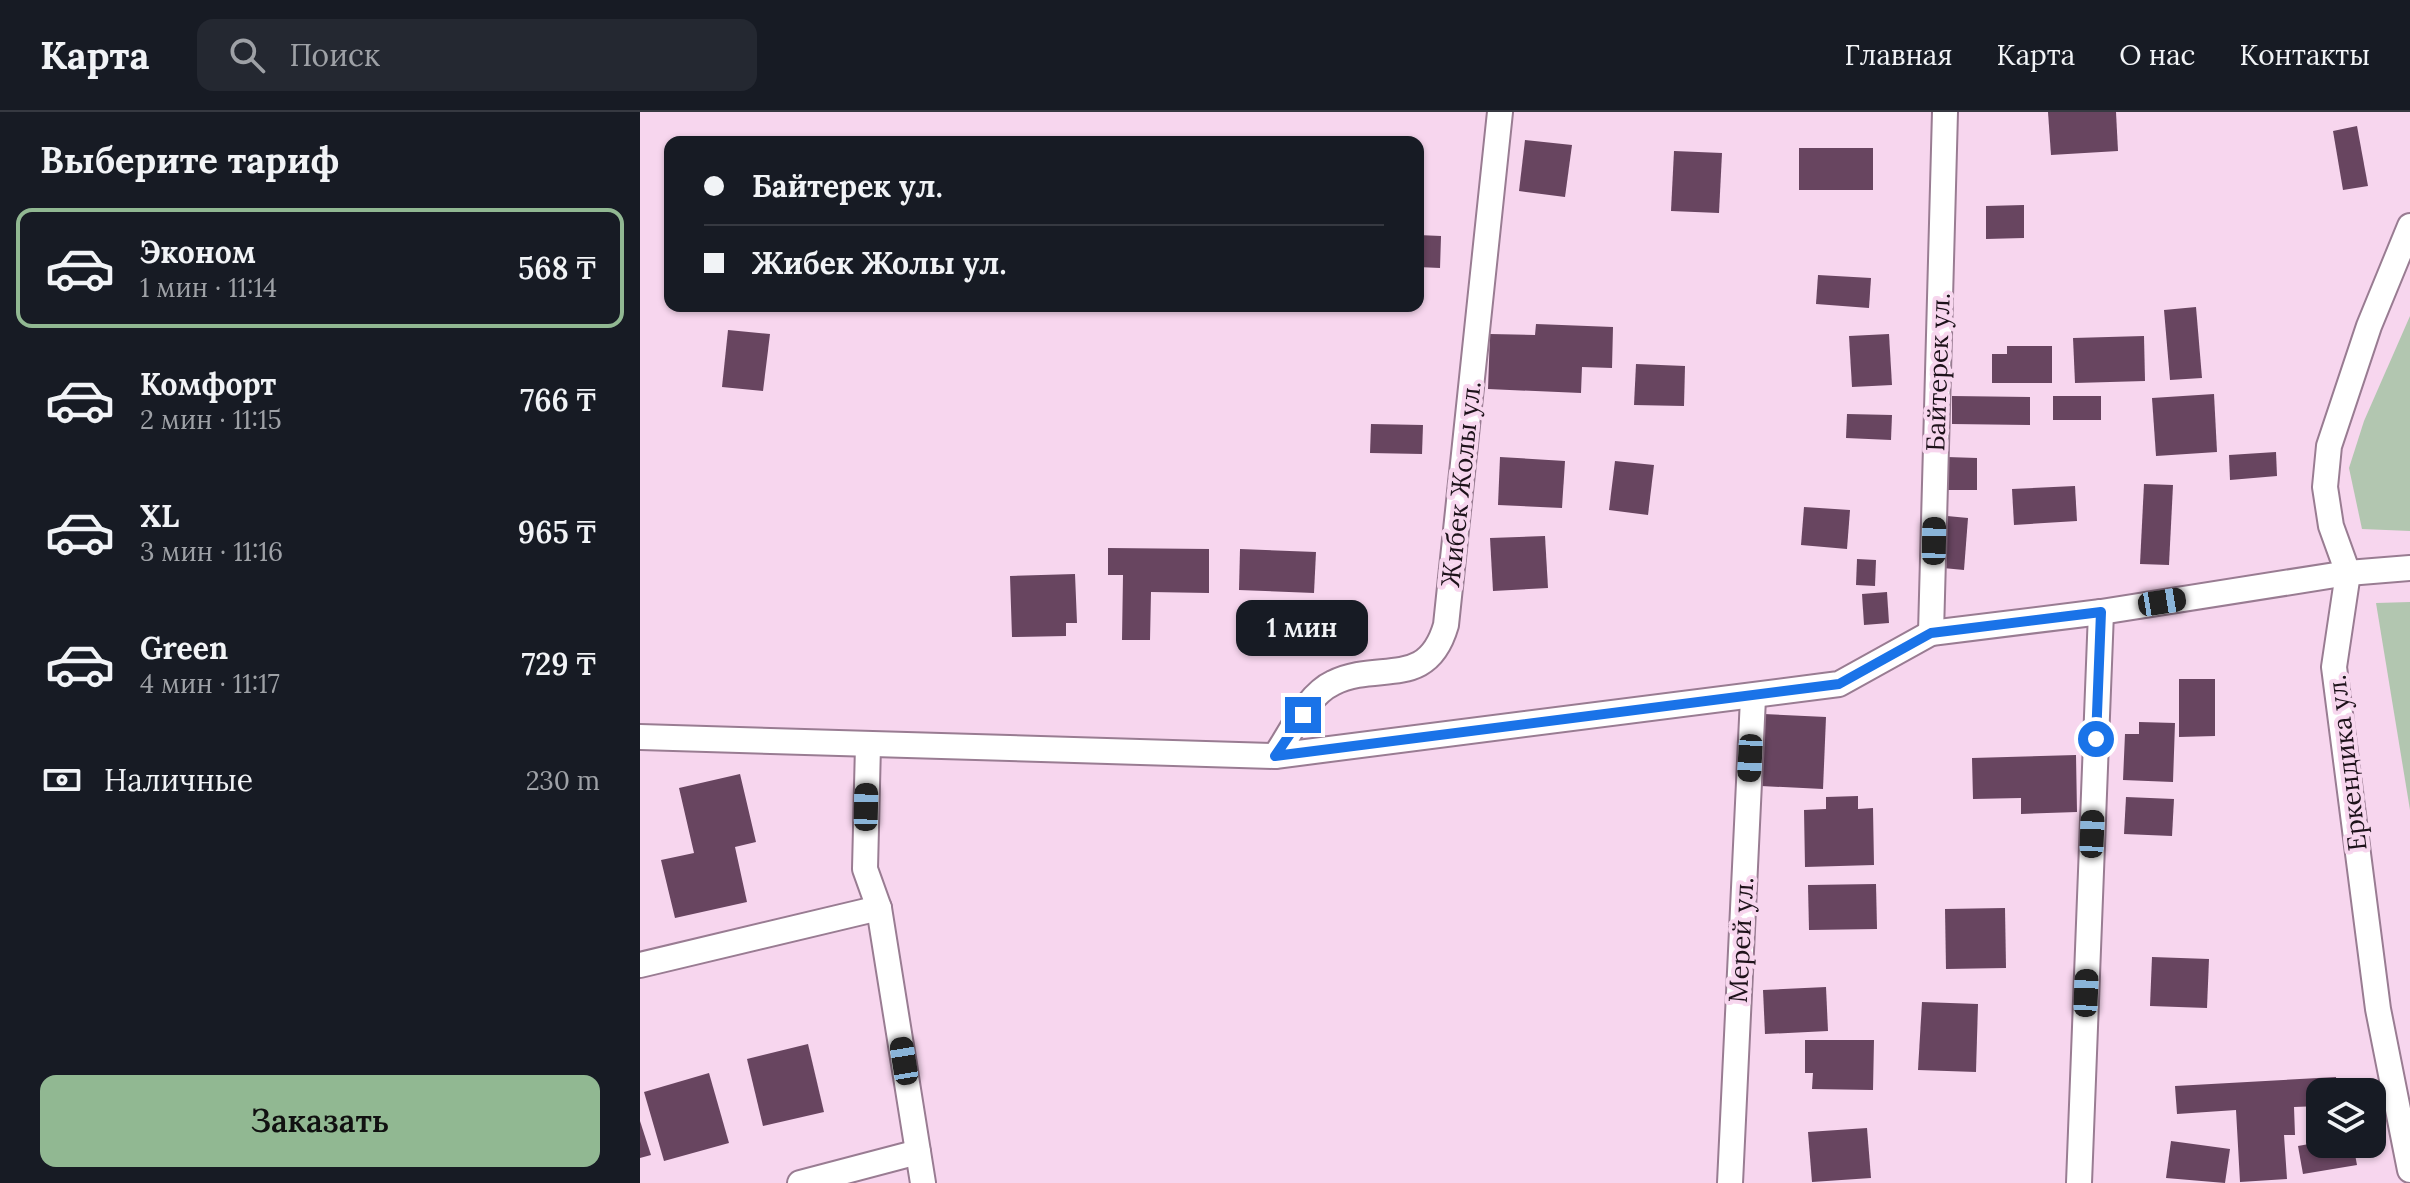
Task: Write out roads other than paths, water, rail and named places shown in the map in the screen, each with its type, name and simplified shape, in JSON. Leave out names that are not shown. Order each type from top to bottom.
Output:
[{"type":"street","name":"Жибек Жолы ул.","points":[[1275,756],[1316,695],[1332,683],[1351,677],[1405,671],[1423,663],[1440,646],[1446,625],[1500,112]]},
{"type":"street","name":"Байтерек ул.","points":[[1931,633],[1945,112]]},
{"type":"street","name":"Еркендика ул.","points":[[2410,226],[2369,326],[2329,446],[2325,487],[2331,526],[2348,573],[2334,667],[2378,1009],[2410,1170]]},
{"type":"street","points":[[640,737],[1275,756],[1753,698],[1839,684],[1931,633],[2101,612],[2348,573],[2410,568]]},
{"type":"street","points":[[2079,1183],[2101,612]]},
{"type":"street","name":"Мерей ул.","points":[[1730,1183],[1753,698]]},
{"type":"street","points":[[868,745],[865,869],[879,908],[923,1183]]},
{"type":"street","points":[[640,965],[879,908]]},
{"type":"street","points":[[800,1183],[918,1152]]}]
